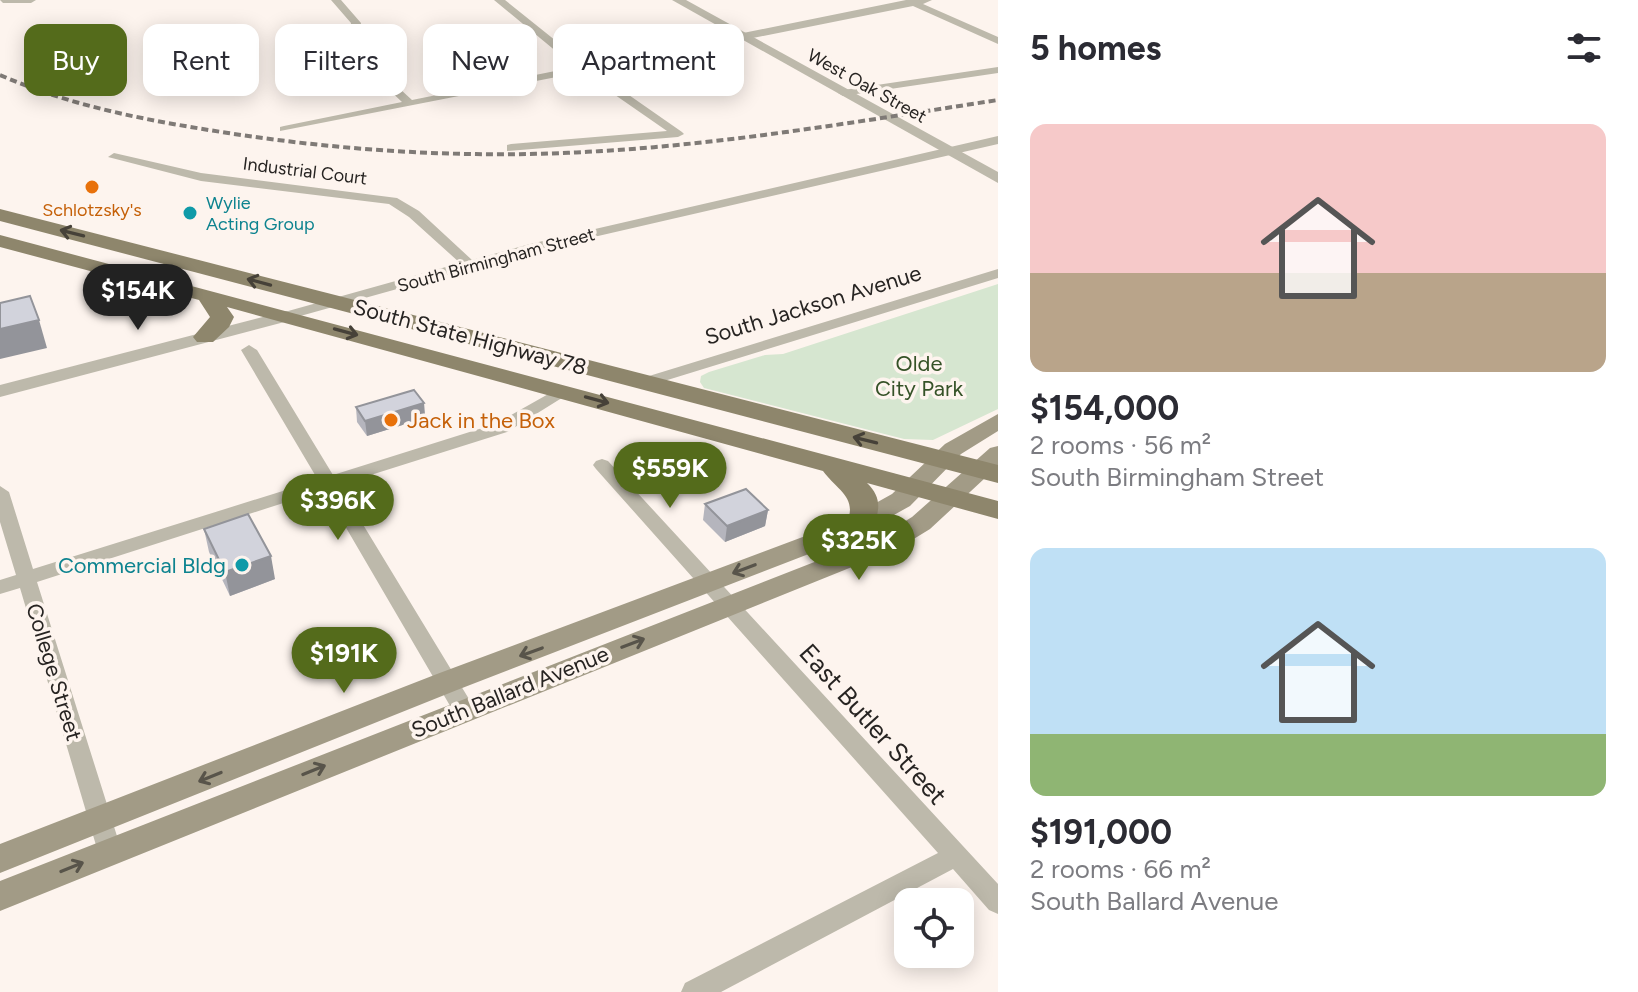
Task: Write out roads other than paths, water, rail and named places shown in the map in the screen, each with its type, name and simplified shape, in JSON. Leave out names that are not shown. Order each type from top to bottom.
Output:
[{"type":"main road","name":"South State Highway 78","points":[[0,215],[941,460],[991,466]]},
{"type":"main road","name":"South State Highway 78","points":[[0,241],[998,510]]},
{"type":"main road","points":[[205,337],[221,322],[222,317],[208,296]]},
{"type":"main road","name":"South Ballard Avenue","points":[[0,859],[447,682],[860,524],[888,509],[966,439],[998,421]]},
{"type":"main road","points":[[825,463],[847,478],[863,495],[865,514],[860,524]]},
{"type":"main road","name":"South Ballard Avenue","points":[[0,896],[890,542],[921,523],[948,497],[991,466]]},
{"type":"street","points":[[3,0],[31,0]]},
{"type":"street","points":[[336,0],[356,23],[354,40],[358,56],[409,103]]},
{"type":"street","points":[[499,0],[553,44]]},
{"type":"street","name":"West Oak Street","points":[[678,0],[721,24]]},
{"type":"street","points":[[744,36],[927,0]]},
{"type":"street","points":[[910,1],[998,41]]},
{"type":"street","name":"West Oak Street","points":[[744,37],[998,178]]},
{"type":"street","points":[[843,93],[998,70]]},
{"type":"street","points":[[284,129],[553,73]]},
{"type":"street","points":[[511,148],[678,134],[623,96]]},
{"type":"street","name":"South Birmingham Street","points":[[0,391],[340,303],[555,242],[998,140]]},
{"type":"street","name":"Industrial Court","points":[[114,157],[201,177],[392,201],[414,214],[470,265]]},
{"type":"street","name":"South Jackson Avenue","points":[[642,383],[998,273]]},
{"type":"street","points":[[249,350],[464,710]]},
{"type":"street","points":[[0,587],[501,428],[565,391]]},
{"type":"street","name":"East Butler Street","points":[[602,465],[955,856],[994,891]]},
{"type":"street","name":"College Street","points":[[0,492],[110,852]]},
{"type":"street","points":[[694,992],[955,856]]},
{"type":"railway","points":[[0,75],[84,104],[199,128],[321,145],[461,154],[555,153],[702,142],[998,100]]},
{"type":"place","name":"Schlotzsky's","points":[[92,187]]},
{"type":"place","name":"Wylie Acting Group","points":[[190,213]]},
{"type":"place","name":"Jack in the Box","points":[[391,420]]},
{"type":"place","name":"Commercial Bldg","points":[[242,565]]},
{"type":"park label","name":"Olde City Park","points":[[919,376]]}]
